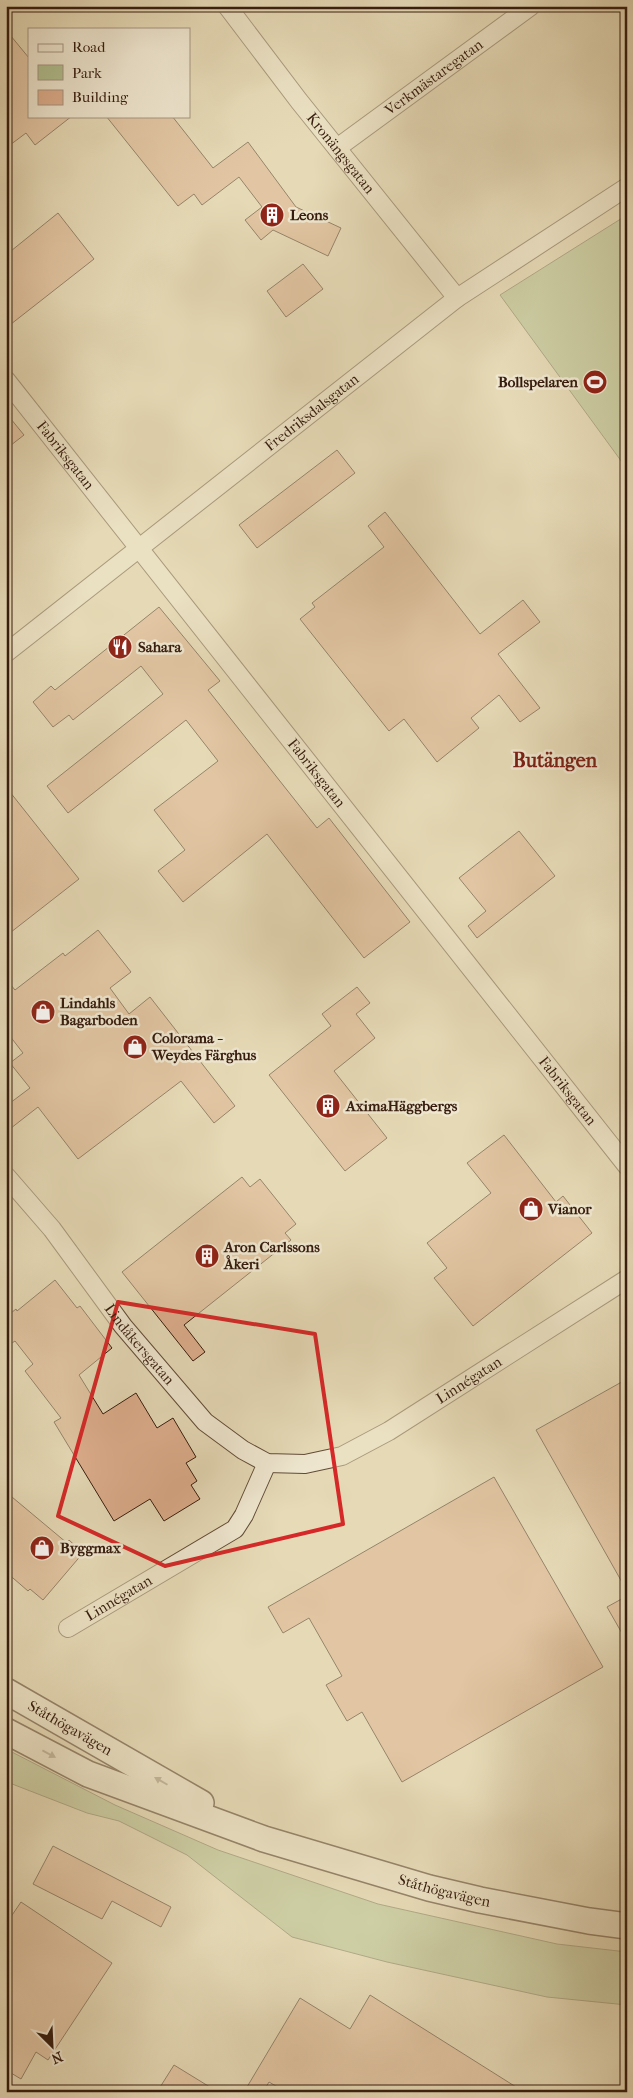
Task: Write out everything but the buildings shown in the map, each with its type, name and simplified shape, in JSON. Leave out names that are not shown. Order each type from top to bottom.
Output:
[{"type":"main road","name":"Ståthögavägen","points":[[6,1691],[264,1839]]},
{"type":"main road","name":"Ståthögavägen","points":[[6,1731],[88,1774],[264,1839],[429,1888],[589,1922],[627,1926]]},
{"type":"street","name":"Kronängsgatan","points":[[227,6],[457,298]]},
{"type":"street","name":"Verkmästaregatan","points":[[337,148],[531,6]]},
{"type":"street","name":"Fredriksdalsgatan","points":[[6,653],[457,298],[627,187]]},
{"type":"street","name":"Fabriksgatan","points":[[6,380],[627,1166]]},
{"type":"street","name":"Lindåkersgatan","points":[[6,1176],[52,1229],[123,1326],[205,1422],[243,1450],[267,1462],[281,1465],[305,1464]]},
{"type":"street","name":"Linnégatan","points":[[305,1464],[342,1456],[389,1431],[627,1279]]},
{"type":"street","name":"Linnégatan","points":[[68,1628],[235,1529],[244,1515],[267,1462]]},
{"type":"highlighted area","points":[[118,1302],[315,1334],[343,1524],[165,1566],[58,1516]]},
{"type":"green space","name":"Bollspelaren","points":[[627,215],[627,469],[500,295]]},
{"type":"green space","points":[[6,1749],[115,1805],[218,1850],[378,1904],[557,1944],[627,1952],[627,2005],[547,1997],[387,1962],[292,1937],[187,1855],[119,1821],[87,1813],[7,1782]]},
{"type":"place","name":"Leons","points":[[272,215]]},
{"type":"place","name":"Bollspelaren","points":[[595,382]]},
{"type":"place","name":"Sahara","points":[[120,647]]},
{"type":"place","name":"Lindahls Bagarboden","points":[[43,1012]]},
{"type":"place","name":"Colorama - Weydes Färghus","points":[[135,1047]]},
{"type":"place","name":"AximaHäggbergs","points":[[328,1106]]},
{"type":"place","name":"Vianor","points":[[531,1209]]},
{"type":"place","name":"Aron Carlssons Åkeri","points":[[207,1256]]},
{"type":"place","name":"Byggmax","points":[[42,1548]]},
{"type":"district","name":"Butängen","points":[[555,760]]}]
